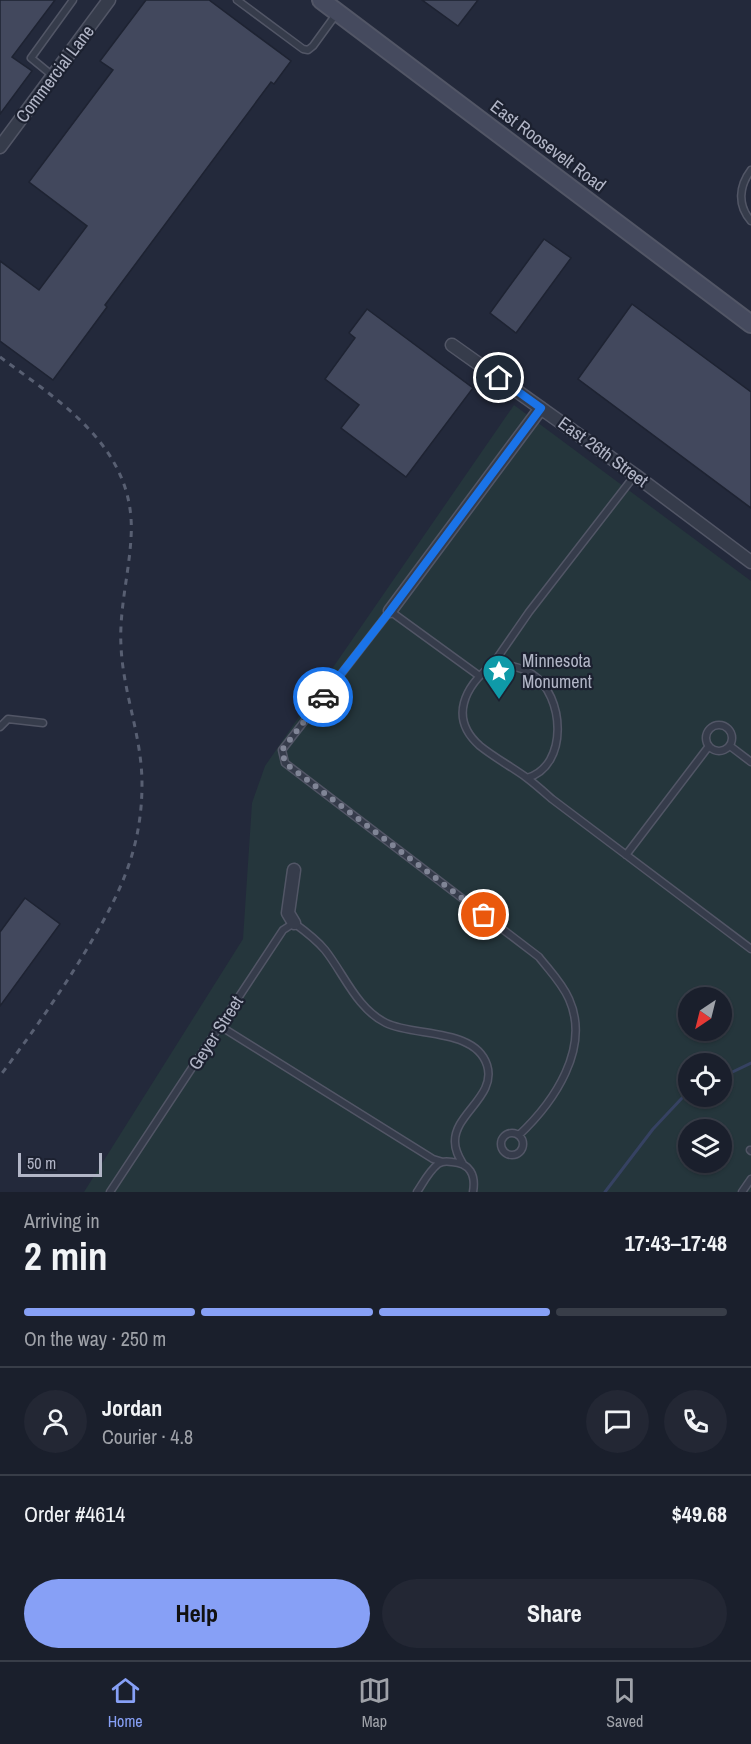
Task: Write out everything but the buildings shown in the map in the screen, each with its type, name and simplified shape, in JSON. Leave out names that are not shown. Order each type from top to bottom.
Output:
[{"type":"main road","name":"East Roosevelt Road","points":[[321,0],[751,324]]},
{"type":"street","name":"Commercial Lane","points":[[0,147],[109,0]]},
{"type":"street","name":"East 26th Street","points":[[452,345],[635,475],[751,562]]},
{"type":"street","points":[[390,611],[541,408]]},
{"type":"street","points":[[294,870],[288,913],[294,923]]},
{"type":"lane","points":[[53,76],[31,58],[73,0]]},
{"type":"lane","points":[[237,0],[303,49],[308,50],[338,13]]},
{"type":"lane","points":[[751,170],[745,177],[740,198],[746,215],[751,221]]},
{"type":"lane","points":[[635,475],[529,612],[493,664],[478,675],[462,706],[463,718],[470,733],[479,744],[751,949]]},
{"type":"lane","points":[[478,675],[390,611],[282,750],[285,763],[539,957],[569,999],[574,1020],[573,1046],[565,1075],[548,1104],[519,1135]]},
{"type":"lane","points":[[493,664],[516,666],[534,675],[545,686],[556,708],[555,750],[533,777],[527,778]]},
{"type":"lane","points":[[0,727],[8,719],[43,723]]},
{"type":"lane","points":[[721,726],[731,733],[730,746],[719,752],[708,746],[706,738],[709,730],[721,726]]},
{"type":"lane","points":[[626,855],[708,746]]},
{"type":"lane","points":[[730,746],[751,762]]},
{"type":"lane","points":[[294,923],[324,948],[361,1002],[380,1019],[398,1027],[462,1041],[480,1052],[487,1065],[488,1076],[484,1090],[456,1135],[457,1152],[463,1164],[474,1176],[473,1192]]},
{"type":"lane","name":"Geyer Street","points":[[110,1192],[282,930],[294,923]]},
{"type":"lane","points":[[220,1026],[433,1159],[463,1164]]},
{"type":"lane","points":[[417,1192],[437,1165],[443,1162]]},
{"type":"lane","points":[[742,1192],[751,1179]]},
{"type":"shaded area","points":[[514,405],[751,581],[751,1192],[84,1192],[243,939],[252,803],[265,766]]},
{"type":"waterway","points":[[732,1072],[751,1063]]},
{"type":"waterway","points":[[605,1192],[653,1129],[678,1102]]},
{"type":"railway","points":[[0,357],[47,392],[91,431],[109,454],[122,479],[130,507],[131,538],[121,619],[122,663],[139,749],[142,784],[138,832],[125,875],[106,916],[72,972],[0,1076]]},
{"type":"way so far","points":[[323,697],[282,750],[285,763],[484,915]]},
{"type":"place","name":"Minnesota Monument","points":[[499,700]]},
{"type":"route","points":[[323,697],[541,408],[499,378]]}]
